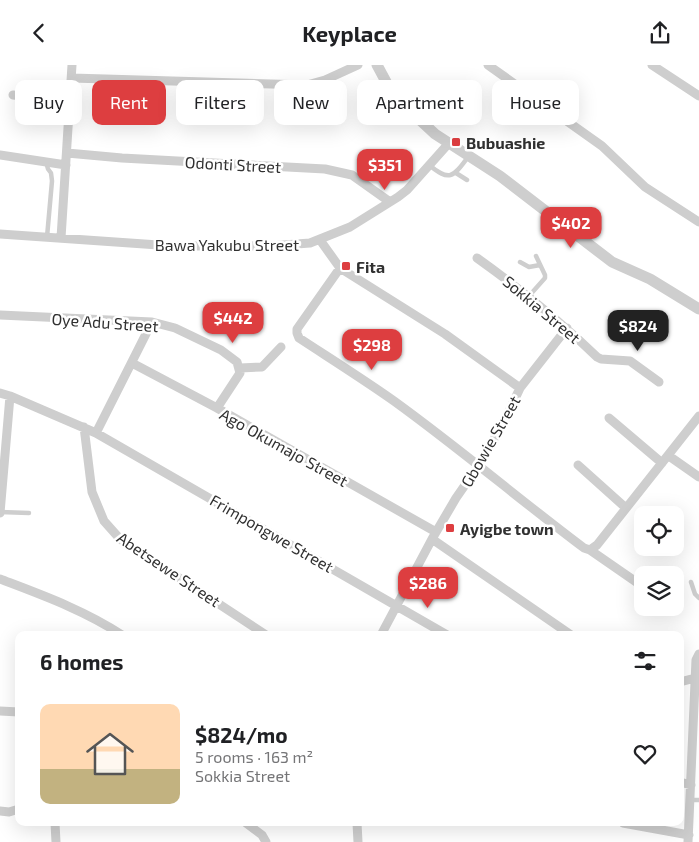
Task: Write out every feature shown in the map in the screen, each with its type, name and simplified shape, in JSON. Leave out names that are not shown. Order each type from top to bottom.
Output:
[{"type":"street","points":[[72,65],[72,78],[307,85],[325,80],[358,65]]},
{"type":"street","points":[[377,65],[386,80]]},
{"type":"street","points":[[488,65],[602,146],[645,187],[699,222]]},
{"type":"street","points":[[652,65],[699,95]]},
{"type":"street","points":[[62,238],[69,125]]},
{"type":"street","points":[[426,125],[517,189],[612,263],[650,279],[699,309]]},
{"type":"street","name":"Bawa Yakubu Street","points":[[0,233],[182,246],[287,246],[320,240],[350,227],[407,190],[449,143]]},
{"type":"street","name":"Odonti Street","points":[[67,153],[122,158],[325,169],[346,173],[359,178],[390,202]]},
{"type":"street","points":[[0,155],[66,165]]},
{"type":"street","name":"Gbowie Street","points":[[320,240],[340,268],[445,334],[520,389],[479,465],[456,498],[434,536],[383,631]]},
{"type":"street","name":"Sokkia Street","points":[[477,258],[529,296],[567,328],[597,357],[601,359],[630,361],[659,382]]},
{"type":"street","points":[[340,268],[297,329],[300,338],[395,402],[479,465],[512,494],[577,543],[584,548],[590,549],[634,580]]},
{"type":"street","name":"Oye Adu Street","points":[[0,315],[152,322],[175,328],[221,350],[237,362],[240,367]]},
{"type":"street","points":[[96,433],[152,322]]},
{"type":"street","points":[[520,389],[567,328]]},
{"type":"street","points":[[217,408],[240,373],[240,367],[262,367],[281,347]]},
{"type":"street","name":"Ago Okumajo Street","points":[[132,363],[217,408],[434,536],[565,631]]},
{"type":"street","points":[[0,393],[84,427]]},
{"type":"street","points":[[0,513],[10,396]]},
{"type":"street","points":[[590,549],[597,545],[699,416]]},
{"type":"street","points":[[609,418],[662,463]]},
{"type":"street","name":"Frimpongwe Street","points":[[84,427],[440,631]]},
{"type":"street","name":"Abetsewe Street","points":[[84,427],[92,492],[98,511],[108,526],[120,539],[260,631]]},
{"type":"street","points":[[669,456],[699,477]]},
{"type":"street","points":[[578,465],[626,508]]},
{"type":"street","points":[[0,579],[94,617],[116,631]]},
{"type":"street","points":[[635,826],[688,839],[695,800],[691,785],[696,660],[699,654]]},
{"type":"street","points":[[684,681],[695,678]]},
{"type":"street","points":[[0,711],[15,713]]},
{"type":"street","points":[[684,783],[691,785]]},
{"type":"street","points":[[0,811],[15,810]]},
{"type":"street","points":[[55,826],[56,842]]},
{"type":"street","points":[[250,826],[262,835],[266,842]]},
{"type":"street","points":[[357,826],[358,842]]},
{"type":"lane","points":[[429,165],[441,175],[446,176],[456,173],[469,155]]},
{"type":"lane","points":[[46,162],[52,181],[46,237]]},
{"type":"lane","points":[[456,173],[467,180]]},
{"type":"lane","points":[[529,296],[545,279],[536,256]]},
{"type":"lane","points":[[520,262],[529,267],[540,265]]},
{"type":"lane","points":[[0,513],[29,513]]},
{"type":"lane","points":[[691,581],[693,590],[699,598]]},
{"type":"place","name":"Bubuashie","points":[[456,142]]},
{"type":"place","name":"Fita","points":[[346,266]]},
{"type":"place","name":"Ayigbe town","points":[[450,528]]}]
